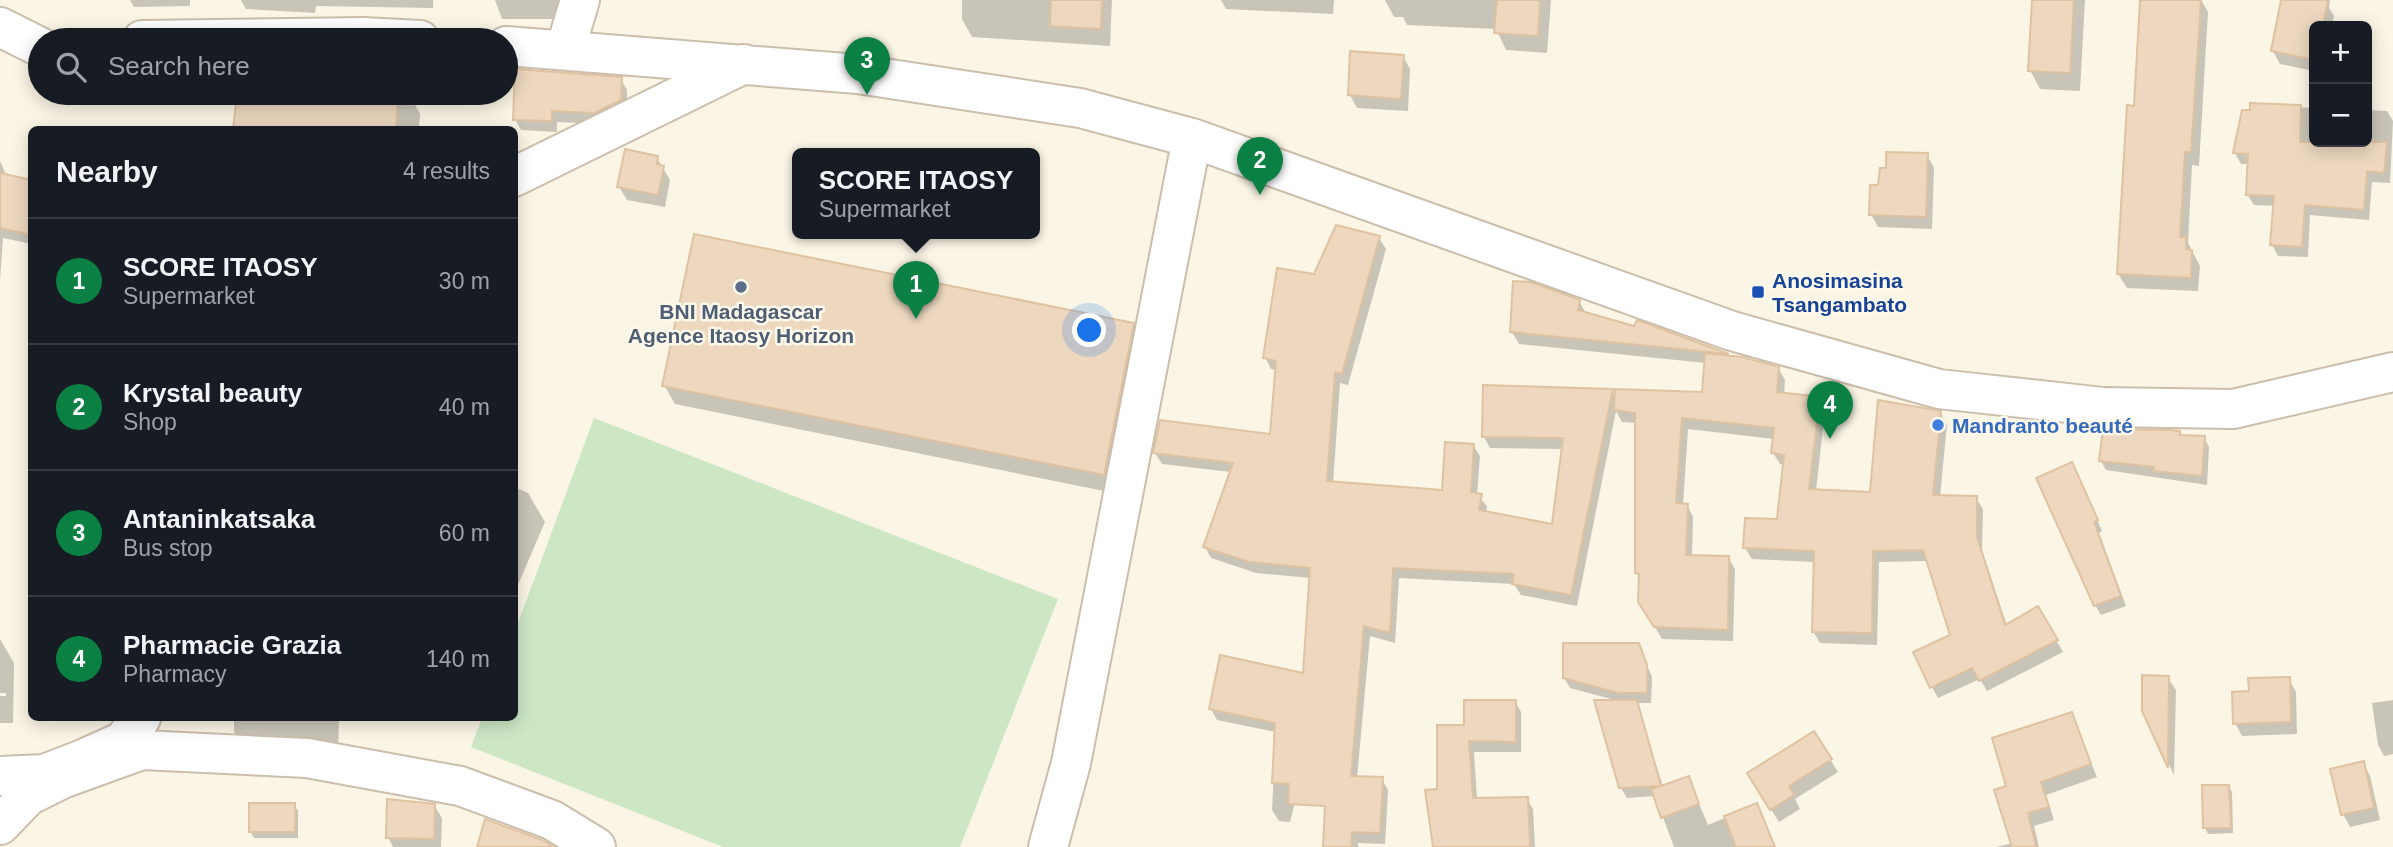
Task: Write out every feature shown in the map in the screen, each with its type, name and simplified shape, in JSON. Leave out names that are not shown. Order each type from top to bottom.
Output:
[{"type":"street","points":[[565,50],[580,0]]},
{"type":"street","points":[[0,27],[28,42]]},
{"type":"street","points":[[518,47],[858,74],[1080,108],[1192,138],[1732,331],[1939,389],[2103,407],[2233,409],[2393,372]]},
{"type":"street","points":[[0,52],[28,49]]},
{"type":"street","points":[[518,175],[745,64]]},
{"type":"street","points":[[1048,847],[1071,763],[1192,138]]},
{"type":"street","points":[[0,776],[44,774],[83,759],[123,741],[139,721]]},
{"type":"street","points":[[0,825],[28,796],[61,779],[142,750],[307,758],[460,786],[552,821],[596,847]]},
{"type":"green space","points":[[594,418],[1058,599],[960,847],[723,847],[471,747],[481,721],[518,721],[518,623]]},
{"type":"building","points":[[1051,0],[1102,0],[1101,29],[1050,26]]},
{"type":"building","points":[[1497,0],[1540,0],[1538,36],[1494,33]]},
{"type":"building","points":[[2032,0],[2074,0],[2070,73],[2028,71]]},
{"type":"building","points":[[2140,0],[2201,0],[2191,152],[2185,152],[2180,237],[2186,237],[2186,249],[2192,250],[2191,278],[2117,274],[2127,105],[2134,106]]},
{"type":"building","points":[[2281,0],[2328,0],[2324,21],[2309,21],[2309,59],[2271,51]]},
{"type":"building","points":[[1350,51],[1404,55],[1401,99],[1348,95]]},
{"type":"building","points":[[518,69],[622,77],[621,100],[594,113],[552,111],[552,121],[513,120],[514,105],[518,105]]},
{"type":"building","points":[[2250,103],[2301,105],[2300,142],[2309,142],[2309,147],[2372,147],[2372,142],[2387,142],[2384,173],[2367,171],[2364,210],[2305,205],[2302,247],[2270,245],[2274,196],[2246,195],[2248,154],[2233,153],[2242,110],[2250,110]]},
{"type":"building","points":[[236,105],[398,105],[396,126],[233,126]]},
{"type":"building","points":[[625,149],[658,156],[657,164],[664,166],[658,195],[617,187]]},
{"type":"building","points":[[1886,152],[1928,153],[1926,217],[1869,215],[1870,185],[1878,185],[1880,168],[1886,168]]},
{"type":"building","points":[[0,173],[28,179],[28,234],[0,228]]},
{"type":"building","points":[[1336,225],[1380,236],[1342,374],[1335,372],[1327,481],[1442,490],[1445,442],[1474,444],[1471,492],[1482,494],[1479,510],[1552,524],[1563,438],[1482,437],[1483,385],[1613,389],[1571,595],[1512,584],[1514,574],[1393,568],[1390,633],[1364,626],[1351,776],[1383,777],[1380,833],[1352,832],[1351,847],[1323,847],[1325,806],[1288,804],[1289,784],[1272,783],[1275,723],[1209,709],[1220,655],[1303,673],[1310,568],[1249,562],[1203,547],[1233,463],[1153,453],[1160,420],[1270,434],[1276,361],[1263,358],[1277,268],[1314,274]]},
{"type":"building","points":[[694,234],[1134,323],[1104,475],[662,386]]},
{"type":"building","points":[[1513,281],[1531,282],[1580,300],[1578,310],[1634,326],[1637,320],[1729,354],[1510,332]]},
{"type":"building","points":[[1705,353],[1742,357],[1779,367],[1777,392],[1820,397],[1809,489],[1870,492],[1878,400],[1941,411],[1933,495],[1977,496],[1977,537],[2005,625],[2038,606],[2058,640],[1979,681],[1972,668],[1930,688],[1913,652],[1950,635],[1923,550],[1873,551],[1872,633],[1812,632],[1814,551],[1743,548],[1745,518],[1777,519],[1784,455],[1771,453],[1774,428],[1682,418],[1676,503],[1688,504],[1686,555],[1729,556],[1728,630],[1654,627],[1638,602],[1639,574],[1635,573],[1635,413],[1614,410],[1615,389],[1702,392]]},
{"type":"building","points":[[2103,429],[2169,430],[2180,431],[2180,435],[2205,436],[2202,476],[2099,461]]},
{"type":"building","points":[[2072,462],[2098,520],[2094,522],[2121,596],[2094,606],[2036,478]]},
{"type":"building","points":[[1563,643],[1639,643],[1647,665],[1647,693],[1618,693],[1563,678]]},
{"type":"building","points":[[2142,675],[2169,676],[2168,768],[2142,711]]},
{"type":"building","points":[[2290,677],[2291,722],[2233,724],[2232,692],[2249,691],[2248,678]]},
{"type":"building","points":[[1464,700],[1516,700],[1516,742],[1469,741],[1473,798],[1528,797],[1530,847],[1433,847],[1425,790],[1437,789],[1437,725],[1464,725]]},
{"type":"building","points":[[1594,700],[1637,700],[1661,786],[1689,776],[1699,804],[1661,818],[1651,789],[1660,786],[1619,788]]},
{"type":"building","points":[[2072,712],[2091,764],[2041,782],[2049,807],[2028,813],[2036,847],[2012,847],[1994,790],[2006,786],[1992,738]]},
{"type":"building","points":[[1814,731],[1832,759],[1789,786],[1794,795],[1770,810],[1747,773]]},
{"type":"building","points":[[2364,761],[2374,808],[2341,815],[2330,769]]},
{"type":"building","points":[[2202,785],[2229,785],[2231,828],[2203,828]]},
{"type":"building","points":[[387,799],[435,804],[434,839],[386,838]]},
{"type":"building","points":[[249,803],[295,803],[295,832],[249,832]]},
{"type":"building","points":[[1757,803],[1775,847],[1736,847],[1724,816]]},
{"type":"building","points":[[485,819],[542,840],[554,847],[477,847]]},
{"type":"place","name":"Antaninkatsaka","points":[[867,95]]},
{"type":"place","name":"Krystal beauty","points":[[1260,195]]},
{"type":"place","name":"BNI Madagascar Agence Itaosy Horizon","points":[[741,287]]},
{"type":"place","name":"Anosimasina Tsangambato","points":[[1758,292]]},
{"type":"place","name":"SCORE ITAOSY","points":[[916,319]]},
{"type":"place","name":"Mandranto beauté","points":[[1938,425]]},
{"type":"place","name":"Pharmacie Grazia","points":[[1830,439]]}]
